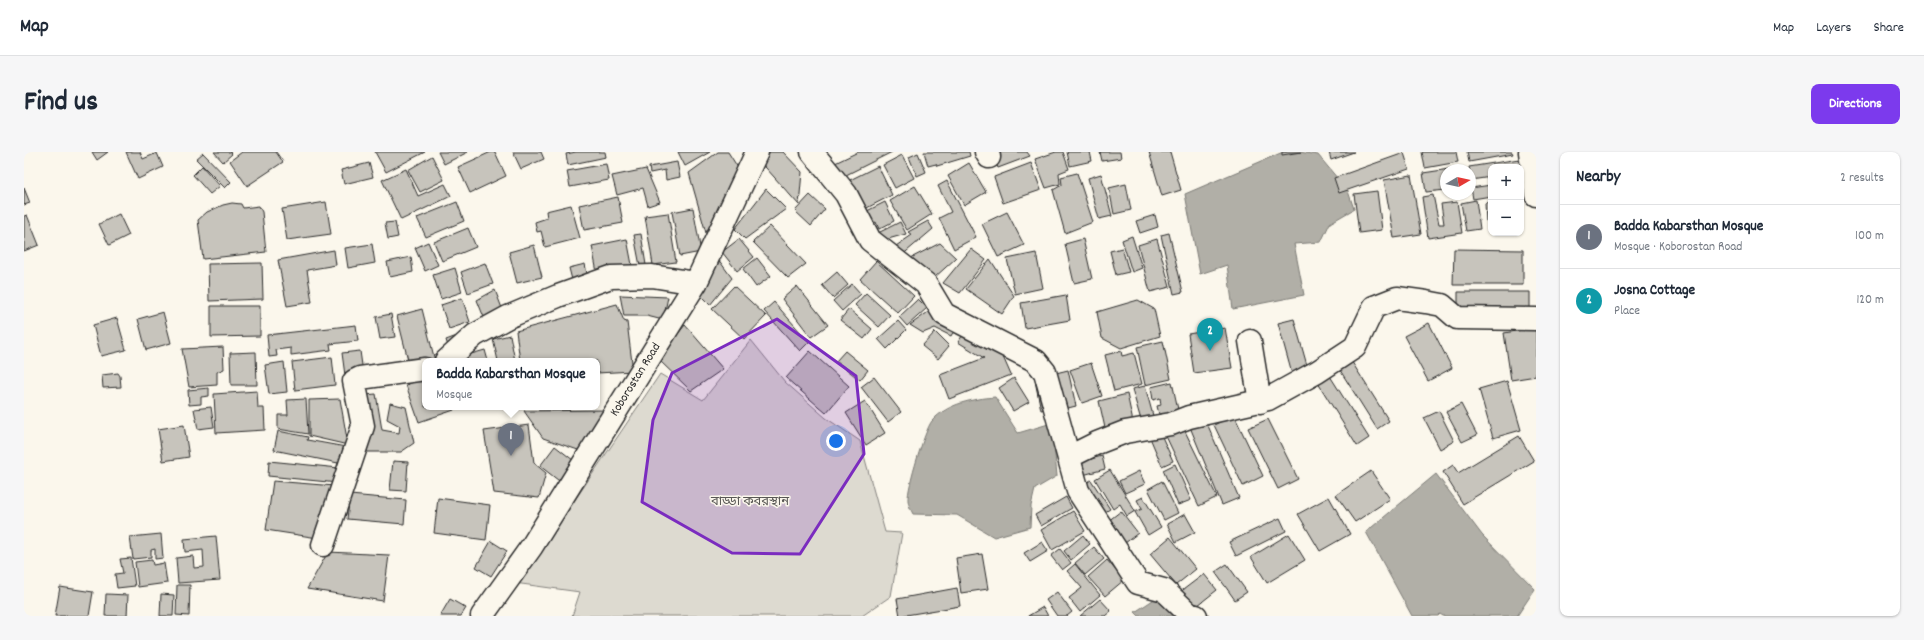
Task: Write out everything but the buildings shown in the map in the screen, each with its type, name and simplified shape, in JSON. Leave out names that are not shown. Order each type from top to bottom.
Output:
[{"type":"street","name":"Koborostan Road","points":[[482,616],[532,546],[696,283],[757,152]]},
{"type":"street","points":[[812,152],[846,194],[870,240],[926,284],[944,314],[1036,361],[1045,372],[1078,491],[1138,583],[1164,590],[1189,614],[1196,616]]},
{"type":"street","points":[[1530,152],[1536,195]]},
{"type":"street","points":[[449,358],[475,335],[508,317],[558,296],[611,277],[652,276],[696,283]]},
{"type":"street","points":[[1069,457],[1097,443],[1125,432],[1171,424],[1190,417],[1260,402],[1280,393],[1355,347],[1374,307],[1397,298],[1442,305],[1457,318],[1536,319]]},
{"type":"street","points":[[1250,341],[1260,402]]},
{"type":"street","points":[[323,545],[363,426],[354,381],[360,378],[422,369]]},
{"type":"highlighted area","points":[[777,319],[856,376],[864,454],[800,554],[732,553],[642,502],[653,420],[672,373]]},
{"type":"green space","name":"বাড্ডা কবরস্থান","points":[[751,340],[785,382],[826,418],[860,441],[885,532],[902,533],[891,596],[862,616],[572,616],[580,592],[507,582],[560,522],[660,374],[703,400]]},
{"type":"shaded area","points":[[1283,152],[1299,152],[1318,155],[1348,191],[1354,209],[1330,223],[1321,242],[1294,244],[1304,295],[1233,309],[1227,265],[1200,274],[1185,194]]},
{"type":"shaded area","points":[[995,397],[1018,433],[1052,423],[1057,476],[1035,489],[1031,506],[1030,527],[994,537],[957,515],[913,514],[908,502],[908,493],[921,446],[932,421],[938,415],[953,406],[978,399]]},
{"type":"shaded area","points":[[1436,474],[1482,535],[1535,589],[1517,616],[1443,616],[1440,614],[1438,616],[1412,616],[1366,532]]},
{"type":"shaded area","points":[[1162,594],[1188,616],[1139,616],[1135,612]]},
{"type":"place","name":"Josna Cottage","points":[[1210,351]]},
{"type":"place","name":"Badda Kabarsthan Mosque","points":[[511,456]]}]
